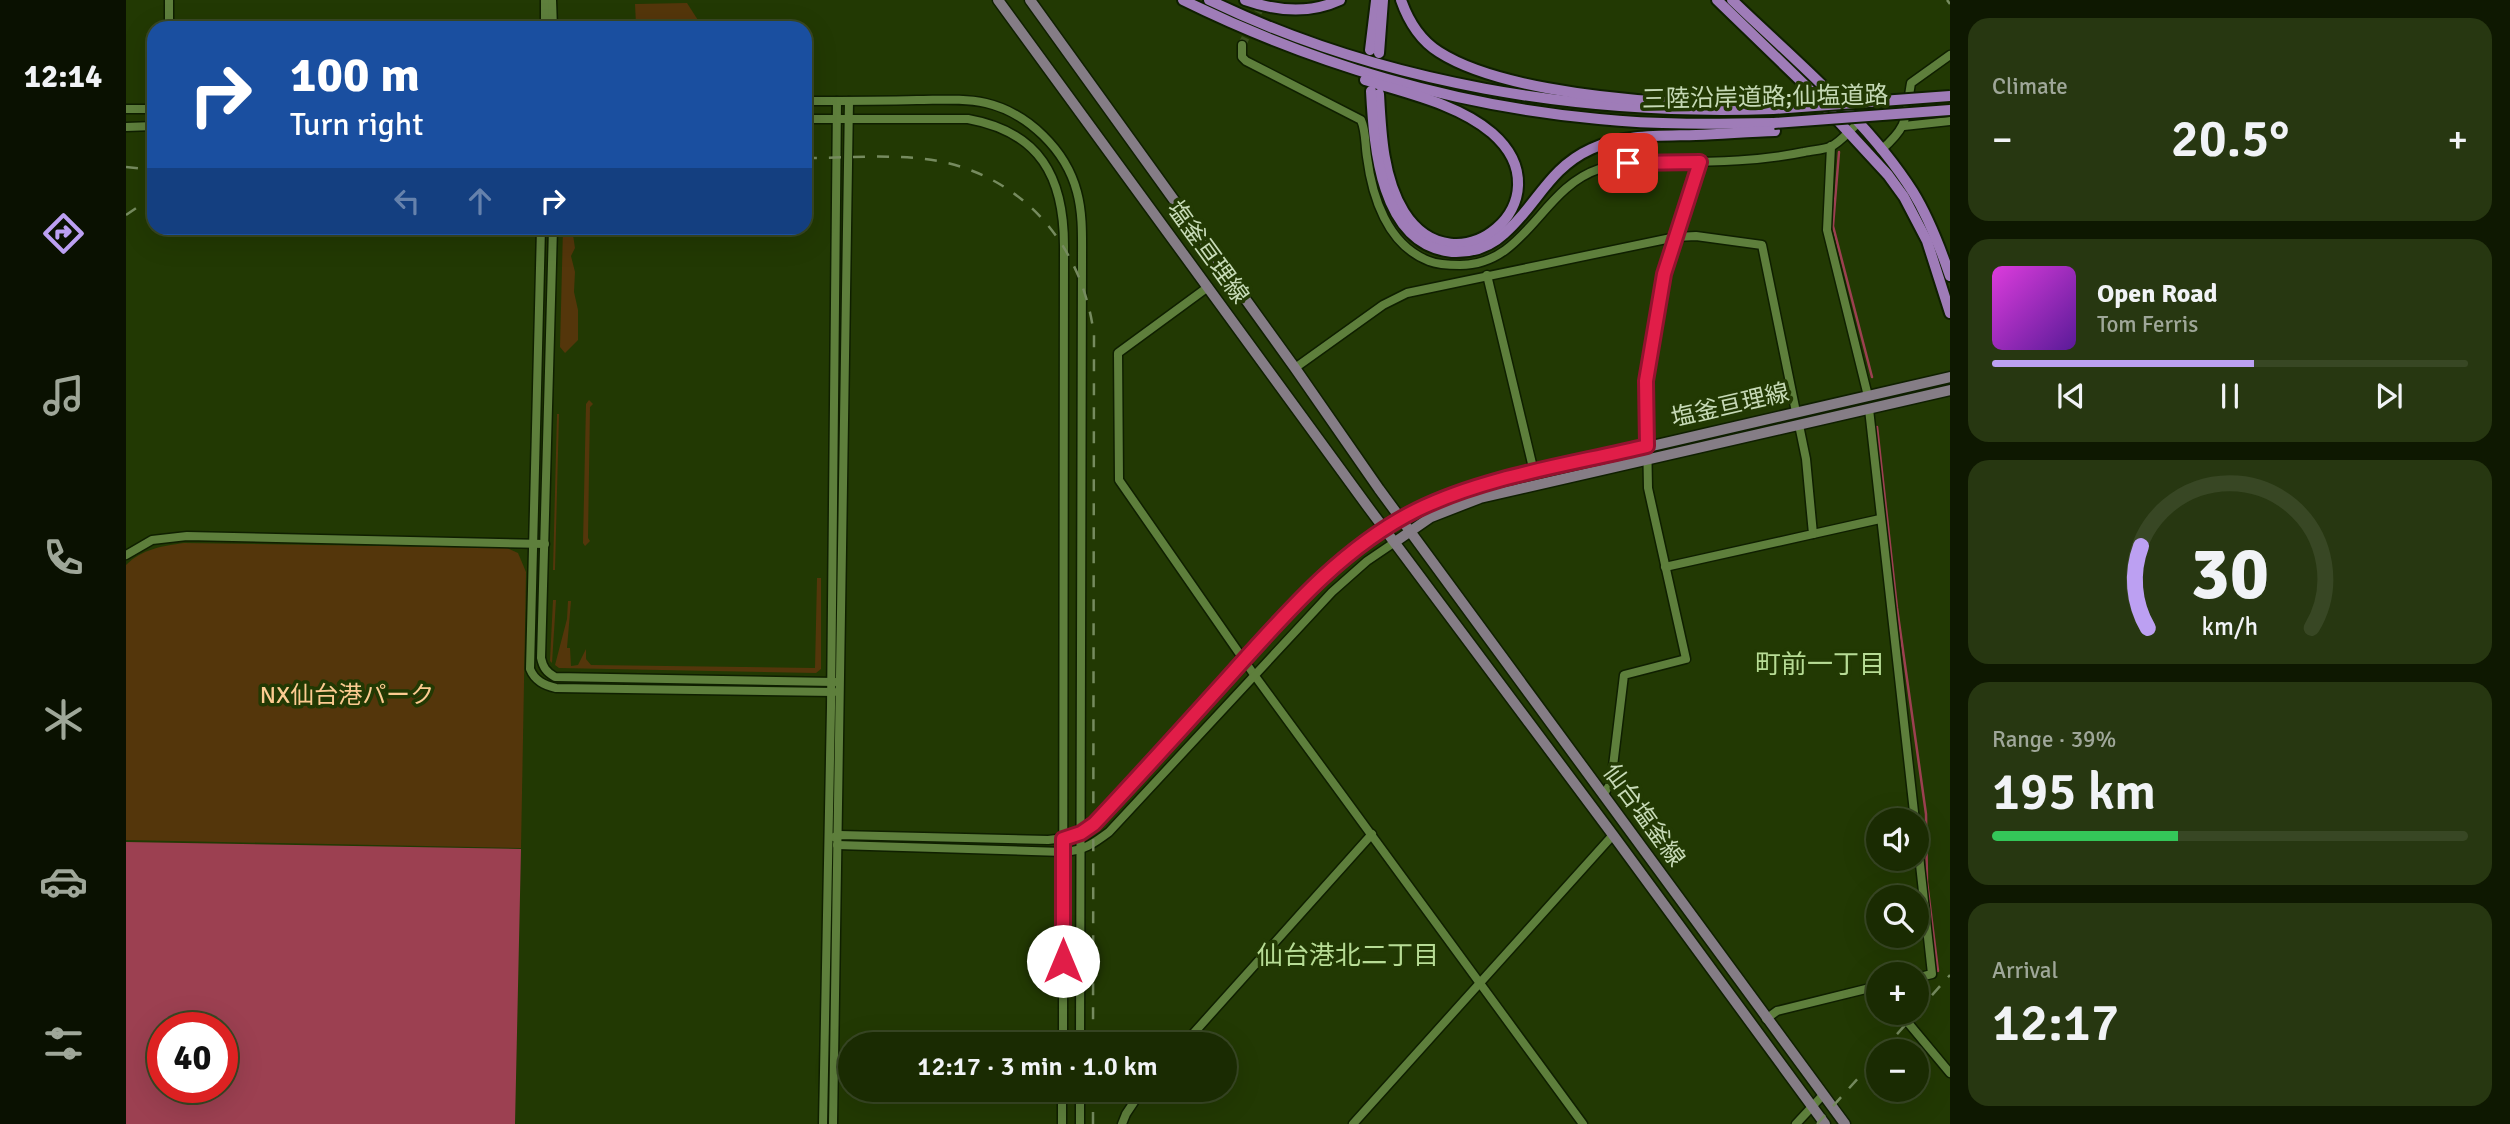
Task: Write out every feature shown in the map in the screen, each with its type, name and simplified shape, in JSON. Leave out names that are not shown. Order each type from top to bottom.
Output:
[{"type":"highway","points":[[1183,0],[1311,61],[1451,110],[1482,125],[1492,134],[1508,151],[1517,172],[1514,207],[1502,226],[1483,239],[1459,244],[1430,237],[1411,222],[1396,196],[1386,164],[1375,92],[1376,149],[1391,204],[1408,230],[1426,243],[1447,251],[1471,251],[1494,243],[1515,224],[1556,172],[1579,155],[1606,143],[1775,127]]},
{"type":"highway","name":"三陸沿岸道路;仙塩道路","points":[[1209,0],[1269,26],[1495,91],[1586,104],[1668,110],[1770,109],[1950,96]]},
{"type":"highway","points":[[1245,0],[1272,7],[1304,9],[1318,8],[1340,0]]},
{"type":"highway","points":[[1375,55],[1376,0]]},
{"type":"highway","points":[[1375,55],[1383,0]]},
{"type":"highway","points":[[1401,0],[1418,32],[1437,51],[1461,64],[1493,74],[1597,96],[1770,109]]},
{"type":"highway","points":[[1717,0],[1849,131],[1888,175],[1916,219],[1935,260],[1950,313]]},
{"type":"highway","points":[[1731,0],[1858,123],[1881,150],[1925,213],[1950,276]]},
{"type":"highway","name":"三陸沿岸道路;仙塩道路","points":[[1265,37],[1375,75],[1493,104],[1544,113],[1631,122],[1775,127],[1829,126],[1950,110]]},
{"type":"main road","name":"塩釜亘理線","points":[[998,0],[1395,542],[1410,530],[1450,508],[1480,498],[1950,390]]},
{"type":"main road","name":"塩釜亘理線","points":[[1030,0],[1410,530]]},
{"type":"main road","name":"塩釜亘理線","points":[[1385,528],[1462,493],[1534,472],[1950,377]]},
{"type":"main road","name":"仙台塩釜線","points":[[1410,530],[1844,1124]]},
{"type":"main road","name":"仙台塩釜線","points":[[1395,542],[1825,1124]]},
{"type":"street","points":[[169,0],[169,21]]},
{"type":"street","points":[[545,0],[545,21]]},
{"type":"street","points":[[552,0],[552,21]]},
{"type":"street","points":[[1241,45],[1242,57],[1246,61],[1361,120],[1373,190],[1386,222],[1419,256],[1440,264],[1479,264],[1504,252],[1518,241],[1562,190],[1592,171],[1628,163],[1700,162],[1785,156],[1831,146],[1858,123]]},
{"type":"street","points":[[1881,150],[1896,138],[1904,126],[1911,83],[1950,55]]},
{"type":"street","points":[[812,101],[971,100],[1006,110],[1051,143],[1060,154],[1077,190],[1081,209],[1082,247],[1080,1032]]},
{"type":"street","points":[[823,1124],[829,841],[837,101]]},
{"type":"street","points":[[833,1124],[849,101]]},
{"type":"street","points":[[126,109],[147,109]]},
{"type":"street","points":[[812,119],[968,119],[998,126],[1035,152],[1059,191],[1064,239],[1063,1032]]},
{"type":"street","points":[[1904,126],[1950,121]]},
{"type":"street","points":[[126,127],[147,127]]},
{"type":"street","points":[[1831,146],[1827,230],[1868,396]]},
{"type":"street","points":[[1603,795],[1611,783],[1624,676],[1686,659],[1648,488],[1646,381],[1664,274],[1700,162]]},
{"type":"street","points":[[541,235],[530,669],[533,676],[543,685],[556,688],[841,692]]},
{"type":"street","points":[[553,235],[541,658],[543,666],[555,677],[841,682]]},
{"type":"street","points":[[1295,368],[1383,305],[1407,293],[1676,237],[1696,236],[1762,246],[1796,412]]},
{"type":"street","points":[[1487,275],[1534,472]]},
{"type":"street","points":[[1208,287],[1118,353],[1119,480],[1255,676],[1480,982],[1578,1122]]},
{"type":"street","points":[[1869,409],[1915,808]]},
{"type":"street","points":[[1799,425],[1813,534]]},
{"type":"street","points":[[1665,567],[1880,519]]},
{"type":"street","points":[[829,841],[839,835],[1063,839],[1081,833],[1099,818],[1319,581],[1385,528]]},
{"type":"street","points":[[126,555],[152,540],[187,536],[545,544]]},
{"type":"street","points":[[829,841],[838,846],[1080,851],[1109,832],[1332,592],[1367,561],[1395,542]]},
{"type":"street","points":[[1195,1032],[1372,834]]},
{"type":"street","points":[[1353,1124],[1613,835]]},
{"type":"street","points":[[1921,871],[1932,974],[1929,975]]},
{"type":"street","points":[[1766,1019],[1777,1011],[1866,989]]},
{"type":"street","points":[[1910,1025],[1950,1073]]},
{"type":"street","points":[[1796,1124],[1824,1095]]},
{"type":"street","points":[[1062,1102],[1062,1124]]},
{"type":"street","points":[[1080,1102],[1080,1124]]},
{"type":"street","points":[[1122,1124],[1134,1102]]},
{"type":"green space","points":[[687,3],[699,21],[636,21],[635,4]]},
{"type":"green space","points":[[563,235],[573,235],[575,248],[571,256],[575,272],[578,340],[565,353],[560,347]]},
{"type":"green space","points":[[589,400],[593,404],[590,407],[590,541],[585,546],[586,404]]},
{"type":"green space","points":[[557,414],[559,414],[553,570]]},
{"type":"green space","name":"NX仙台港パーク","points":[[184,543],[507,548],[518,553],[526,572],[521,848],[126,840],[126,565],[146,552]]},
{"type":"green space","points":[[817,578],[821,578],[821,669],[816,673],[559,668],[555,665],[567,619],[568,601],[571,601],[567,648],[570,648],[571,666],[578,665],[586,649],[586,659],[591,665],[815,668]]},
{"type":"green space","points":[[553,600],[556,600],[552,663],[550,661]]},
{"type":"shaded area","points":[[126,842],[521,849],[515,1124],[126,1124]]},
{"type":"waterway","points":[[1839,152],[1833,226],[1872,377]]},
{"type":"waterway","points":[[1877,427],[1897,608],[1926,814],[1927,882],[1938,971]]},
{"type":"tunnel","points":[[1242,45],[1264,0]]},
{"type":"railway","points":[[1947,0],[1950,4]]},
{"type":"railway","points":[[812,158],[926,159],[974,171],[1001,185],[1026,203],[1047,224],[1078,275],[1088,304],[1094,335],[1093,1032]]},
{"type":"railway","points":[[126,167],[147,169]]},
{"type":"railway","points":[[126,215],[147,201]]},
{"type":"railway","points":[[1929,998],[1950,975]]},
{"type":"railway","points":[[1893,1039],[1905,1025]]},
{"type":"railway","points":[[1817,1124],[1866,1069]]},
{"type":"railway","points":[[1093,1102],[1093,1124]]},
{"type":"district","name":"町前一丁目","points":[[1820,665]]},
{"type":"district","name":"仙台港北二丁目","points":[[1348,956]]},
{"type":"route","points":[[1063,961],[1063,839],[1081,833],[1094,824],[1290,609],[1319,581],[1385,528],[1438,501],[1496,482],[1647,446],[1646,381],[1664,274],[1700,162],[1628,163]]}]
